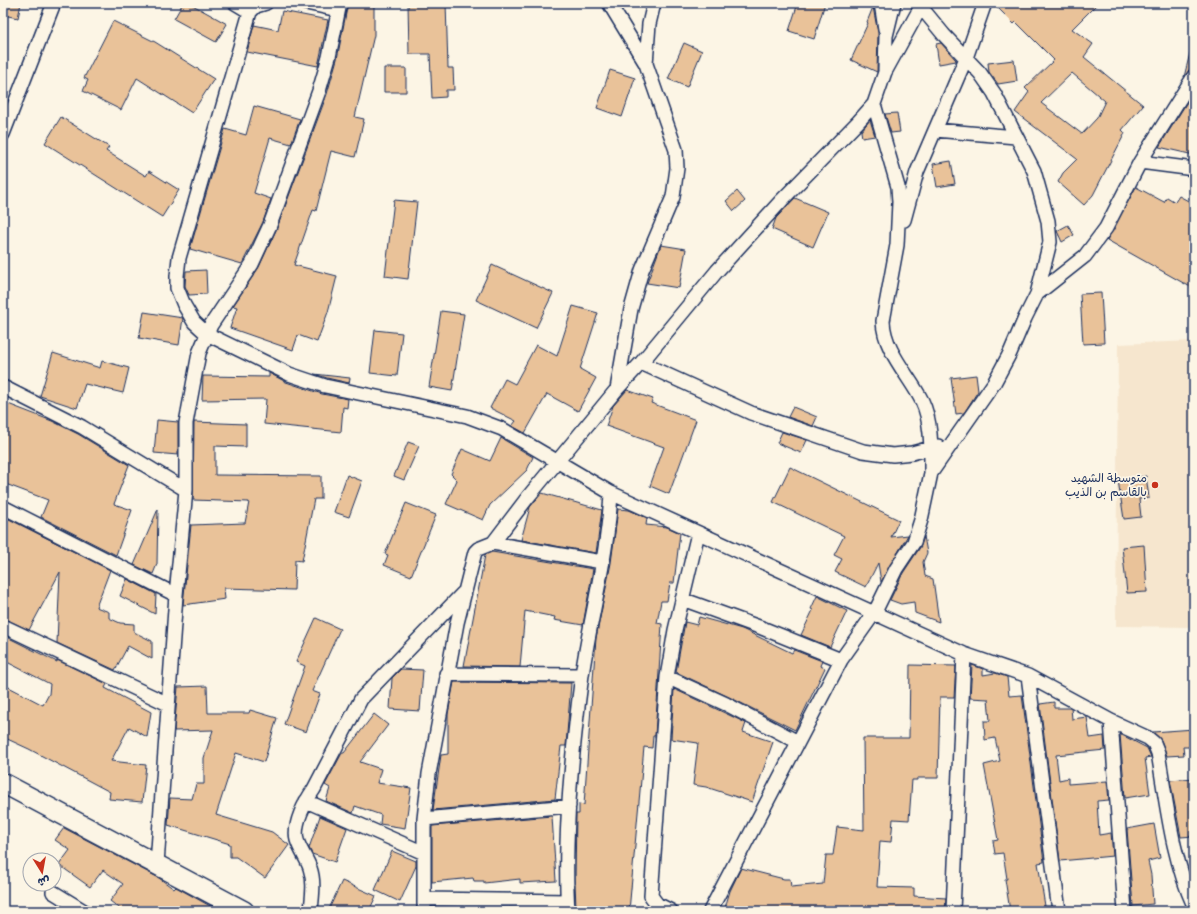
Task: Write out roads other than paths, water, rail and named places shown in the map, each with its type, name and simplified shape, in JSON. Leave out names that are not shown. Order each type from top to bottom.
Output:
[{"type":"street","points":[[3,134],[54,3]]},
{"type":"street","points":[[235,3],[250,12]]},
{"type":"street","points":[[266,3],[256,6],[250,12],[179,258],[176,276],[177,288],[184,305],[194,322],[207,334],[289,374],[325,386],[467,416],[502,429],[611,492],[964,654],[1028,676],[1111,721],[1148,738],[1157,747],[1172,835],[1183,881],[1194,906]]},
{"type":"street","points":[[157,864],[176,595],[186,490],[186,423],[198,353],[207,334],[252,264],[270,225],[319,91],[329,57],[339,6],[306,3]]},
{"type":"street","points":[[609,3],[646,64],[676,150],[677,168],[673,197],[642,270],[631,309],[617,389]]},
{"type":"street","points":[[646,64],[649,24],[654,3]]},
{"type":"street","points":[[881,3],[886,36],[885,72]]},
{"type":"street","points":[[886,36],[894,3]]},
{"type":"street","points":[[710,911],[841,660],[875,612],[896,569],[914,542],[921,520],[931,473],[928,418],[922,401],[889,346],[884,333],[883,321],[897,245],[917,172],[966,58],[985,3]]},
{"type":"street","points":[[611,492],[610,525],[582,675],[569,806],[568,906],[424,905],[424,819],[429,774],[446,674],[463,593],[475,552],[478,549],[493,543],[557,462],[617,389],[641,363],[716,271],[874,104],[885,72],[922,5],[935,25],[980,73],[990,88],[1034,171],[1048,221],[1050,242],[1038,294],[1025,318],[1010,353],[994,382],[931,473]]},
{"type":"street","points":[[1038,294],[1085,256],[1102,234],[1140,162],[1194,76]]},
{"type":"street","points":[[874,104],[898,187],[899,202],[897,245]]},
{"type":"street","points":[[934,130],[1016,137]]},
{"type":"street","points":[[1140,162],[1194,169]]},
{"type":"street","points":[[641,363],[751,413],[863,451],[894,454],[912,453],[954,439]]},
{"type":"street","points":[[3,387],[82,427],[186,490]]},
{"type":"street","points":[[3,507],[176,595]]},
{"type":"street","points":[[671,911],[653,900],[651,891],[667,678],[682,599],[698,533]]},
{"type":"street","points":[[493,543],[602,562]]},
{"type":"street","points":[[311,911],[313,883],[310,869],[297,841],[296,830],[306,801],[314,789],[361,699],[463,593]]},
{"type":"street","points":[[682,599],[762,628],[841,660]]},
{"type":"street","points":[[3,626],[168,704]]},
{"type":"street","points":[[953,911],[964,654]]},
{"type":"street","points":[[446,674],[582,675]]},
{"type":"street","points":[[1028,676],[1059,911]]},
{"type":"street","points":[[667,678],[726,704],[798,742]]},
{"type":"street","points":[[1111,721],[1125,911]]},
{"type":"street","points":[[3,783],[244,911]]},
{"type":"street","points":[[306,801],[424,853]]},
{"type":"street","points":[[424,819],[569,806]]},
{"type":"street","points":[[53,892],[84,911]]},
{"type":"place","name":"متوسطة الشهيد بالقاسم بن الذيب","points":[[1155,485]]}]
